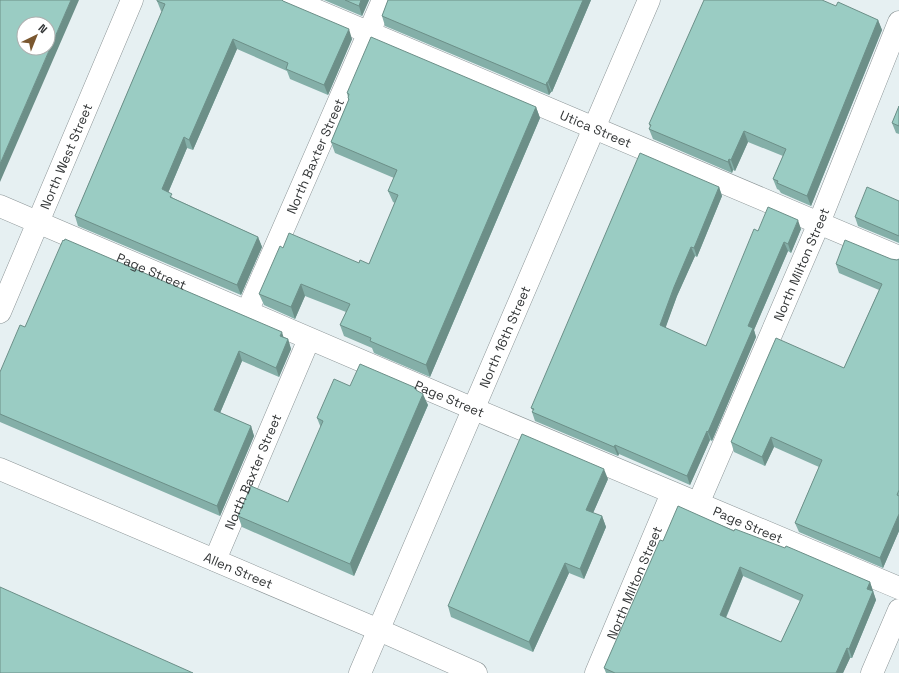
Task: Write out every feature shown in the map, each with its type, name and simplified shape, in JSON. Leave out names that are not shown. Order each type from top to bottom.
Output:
[{"type":"street","name":"North West Street","points":[[0,312],[132,0]]},
{"type":"street","name":"Utica Street","points":[[292,0],[899,257]]},
{"type":"street","name":"North Baxter Street","points":[[247,312],[383,0]]},
{"type":"street","name":"North 16th Street","points":[[360,673],[649,0]]},
{"type":"street","name":"North Milton Street","points":[[698,504],[819,223],[899,22]]},
{"type":"street","name":"Page Street","points":[[0,206],[309,339],[899,588]]},
{"type":"street","name":"North Baxter Street","points":[[215,560],[309,339]]},
{"type":"street","name":"Allen Street","points":[[0,469],[379,630],[476,673]]},
{"type":"street","name":"North Milton Street","points":[[596,673],[672,493]]},
{"type":"street","points":[[872,673],[899,610]]},
{"type":"building","points":[[0,0],[71,0],[56,35],[56,16],[16,16],[16,56],[47,56],[0,164]]},
{"type":"building","points":[[157,0],[282,0],[349,29],[324,85],[286,69],[288,63],[233,39],[189,140],[184,137],[162,189],[172,194],[170,197],[258,237],[237,285],[75,216],[165,4]]},
{"type":"building","points":[[345,0],[361,0],[359,6]]},
{"type":"building","points":[[388,0],[583,0],[546,85],[382,16]]},
{"type":"building","points":[[704,0],[822,0],[836,6],[838,2],[878,20],[807,196],[777,183],[778,181],[773,179],[786,149],[744,131],[731,160],[729,159],[728,162],[649,129],[651,125],[649,124]]},
{"type":"building","points":[[371,37],[536,107],[426,365],[370,341],[371,338],[340,325],[350,304],[301,284],[291,307],[259,294],[280,246],[283,248],[289,233],[359,263],[360,260],[369,264],[398,195],[388,191],[397,170],[331,142],[349,99],[349,94],[347,93]]},
{"type":"building","points":[[899,106],[899,126],[892,123]]},
{"type":"building","points":[[640,153],[719,187],[694,248],[691,247],[660,325],[706,346],[754,229],[758,231],[768,207],[798,220],[788,244],[784,242],[748,326],[753,328],[708,432],[707,431],[687,476],[532,412],[534,409],[531,408]]},
{"type":"building","points":[[867,187],[899,201],[899,236],[855,217]]},
{"type":"building","points":[[65,239],[282,332],[280,336],[288,339],[276,368],[239,351],[214,410],[251,426],[217,506],[0,414],[0,372],[20,325],[25,327],[63,240],[64,241]]},
{"type":"building","points":[[845,240],[891,259],[899,259],[899,490],[897,495],[899,496],[899,514],[880,558],[795,523],[822,460],[771,437],[762,457],[731,442],[776,338],[844,368],[882,284],[836,264]]},
{"type":"building","points":[[360,364],[416,388],[416,390],[423,394],[350,564],[238,516],[251,486],[288,502],[323,421],[317,418],[334,379],[350,386]]},
{"type":"building","points":[[522,434],[604,469],[586,510],[602,516],[580,569],[565,563],[529,642],[448,606]]},
{"type":"building","points":[[678,506],[734,531],[735,529],[785,548],[786,546],[870,582],[867,589],[873,591],[849,649],[847,648],[836,673],[615,673],[604,668],[660,540],[663,541]],"holes":[[[740,567],[803,595],[781,642],[720,615]]]},
{"type":"building","points":[[0,587],[193,673],[0,673]]}]
